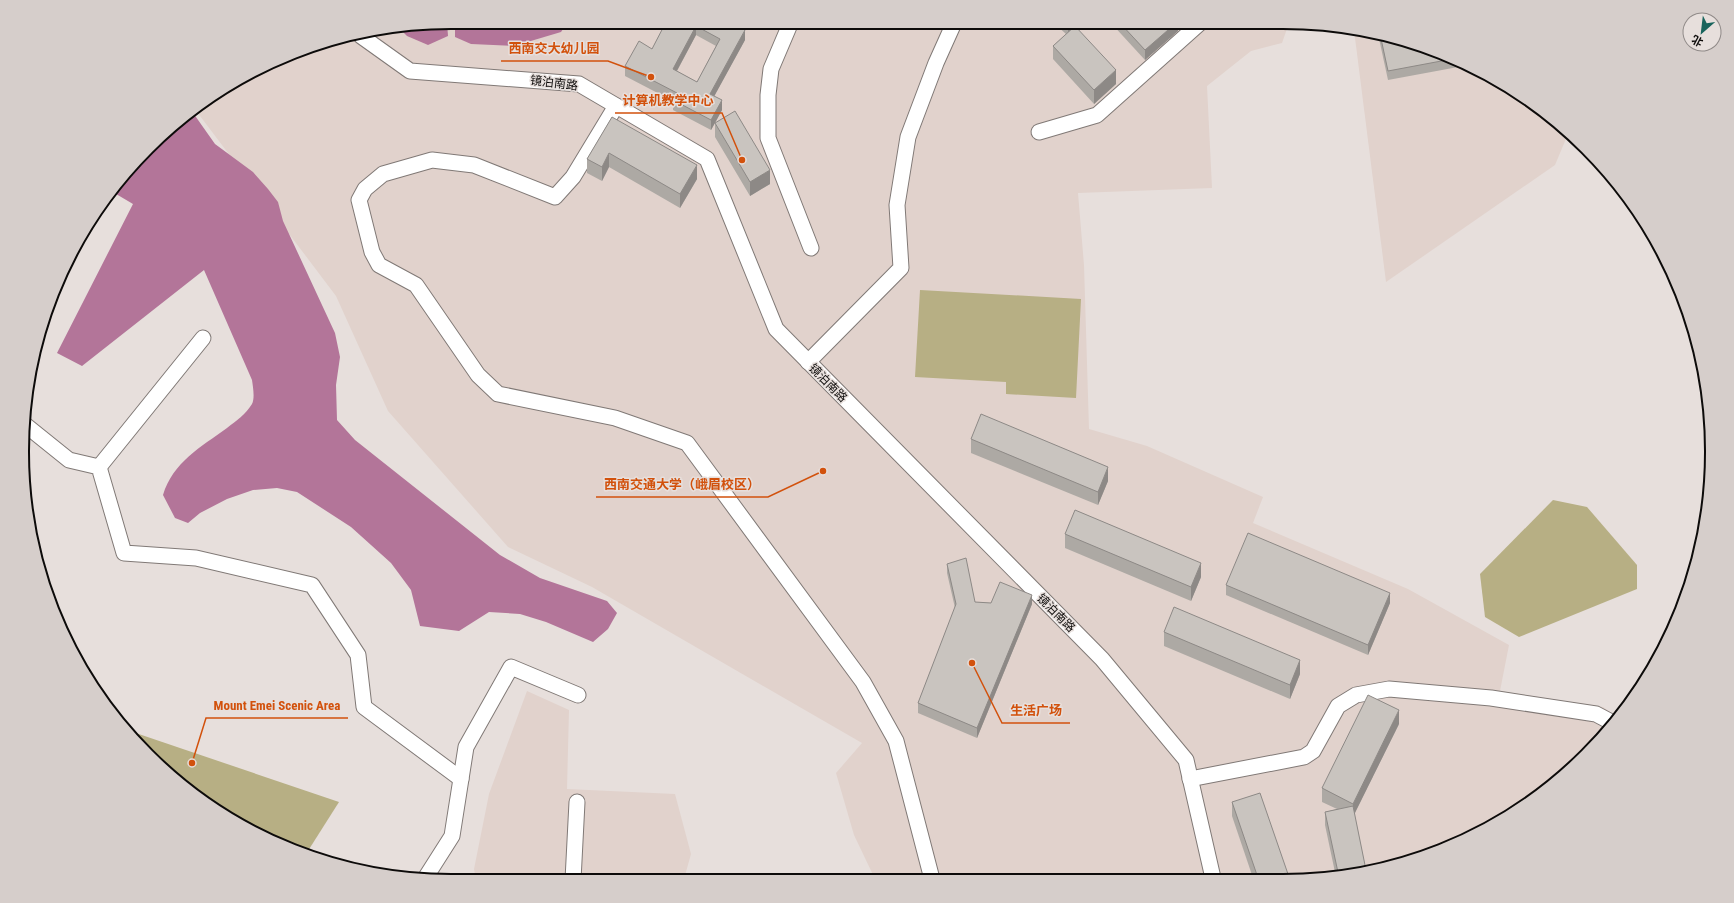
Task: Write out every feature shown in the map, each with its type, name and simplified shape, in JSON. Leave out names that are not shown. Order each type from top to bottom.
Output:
[{"type":"street","points":[[787,29],[771,69],[768,95],[768,138],[811,248]]},
{"type":"street","points":[[808,362],[901,268],[897,205],[908,137],[936,63],[951,29]]},
{"type":"street","points":[[1039,132],[1097,115],[1193,29]]},
{"type":"street","name":"镜泊南路","points":[[364,38],[410,71],[579,84],[707,159],[776,330],[1102,659],[1186,760],[1212,874]]},
{"type":"street","points":[[616,106],[573,177],[555,197],[474,164],[432,160],[383,174],[365,189],[359,200],[372,252],[379,265],[416,285],[478,375],[498,394],[615,418],[687,443],[863,682],[896,741],[931,874]]},
{"type":"street","points":[[99,467],[202,338]]},
{"type":"street","points":[[30,429],[69,460],[99,467]]},
{"type":"street","points":[[99,467],[124,553],[196,558],[312,585],[358,654],[364,707],[461,780]]},
{"type":"street","points":[[428,873],[452,836],[466,747],[511,667],[578,696]]},
{"type":"street","points":[[1190,778],[1304,757],[1313,751],[1338,706],[1356,695],[1389,689],[1491,698],[1596,714],[1608,720]]},
{"type":"street","points":[[572,874],[577,802]]},
{"type":"shaded area","points":[[448,29],[448,36],[428,45],[407,36],[403,32]]},
{"type":"shaded area","points":[[452,29],[1287,29],[1282,43],[1251,51],[1207,86],[1212,188],[1078,193],[1084,265],[1089,429],[1147,446],[1263,497],[1253,523],[1408,589],[1509,645],[1500,691],[1603,707],[1613,714],[1581,750],[1561,769],[1540,787],[1517,803],[1494,817],[1444,842],[1392,860],[1365,866],[1310,873],[1282,874],[873,874],[854,835],[836,773],[862,743],[592,587],[508,547],[388,411],[336,296],[198,113],[240,86],[265,73],[290,61],[342,43],[396,33]]},
{"type":"shaded area","points":[[455,29],[563,29],[561,32],[514,46],[471,44],[455,37]]},
{"type":"shaded area","points":[[1355,35],[1392,43],[1418,51],[1469,73],[1517,100],[1540,116],[1566,139],[1555,165],[1386,282]]},
{"type":"shaded area","points":[[195,115],[215,144],[253,172],[278,202],[283,221],[335,333],[340,357],[336,385],[337,420],[355,440],[500,555],[540,578],[607,601],[617,613],[608,629],[593,642],[546,622],[520,614],[489,612],[459,631],[420,626],[411,590],[391,563],[351,527],[297,492],[277,488],[253,490],[227,499],[200,513],[188,523],[175,518],[163,495],[174,473],[189,456],[227,428],[250,408],[254,392],[252,380],[204,270],[82,366],[57,353],[133,204],[116,194],[153,153]]},
{"type":"shaded area","points":[[920,290],[1081,299],[1076,398],[1006,394],[1006,382],[915,377]]},
{"type":"shaded area","points":[[1553,500],[1587,507],[1637,565],[1637,589],[1519,637],[1485,617],[1480,574]]},
{"type":"shaded area","points":[[527,691],[569,710],[567,789],[675,794],[691,854],[685,874],[475,874],[474,869],[489,794]]},
{"type":"shaded area","points":[[137,734],[339,802],[309,849],[265,830],[217,803],[194,787],[173,769]]},
{"type":"building","points":[[662,29],[694,29],[673,69],[697,82],[720,39],[702,29],[745,30],[710,94],[722,100],[711,120],[673,100],[677,93],[625,66],[639,41],[652,49]]},
{"type":"building","points":[[1072,29],[1078,29],[1116,70],[1094,90],[1053,46]]},
{"type":"building","points":[[1126,29],[1169,29],[1145,50]]},
{"type":"building","points":[[1381,41],[1418,51],[1443,61],[1388,71]]},
{"type":"building","points":[[735,111],[770,170],[750,182],[715,123]]},
{"type":"building","points":[[612,117],[697,165],[680,194],[609,153],[602,167],[587,159]]},
{"type":"building","points":[[981,414],[1108,467],[1098,492],[971,439]]},
{"type":"building","points":[[1075,510],[1201,563],[1191,587],[1065,534]]},
{"type":"building","points":[[1248,533],[1390,593],[1368,645],[1226,585]]},
{"type":"building","points":[[966,558],[975,602],[991,603],[1000,582],[1032,595],[977,728],[918,703],[956,604],[947,564]]},
{"type":"building","points":[[1174,607],[1300,660],[1290,685],[1164,632]]},
{"type":"building","points":[[1368,695],[1399,710],[1353,804],[1322,788]]},
{"type":"building","points":[[1260,793],[1288,874],[1257,874],[1232,802]]},
{"type":"building","points":[[1353,806],[1365,866],[1338,870],[1325,812]]},
{"type":"place","name":"西南交大幼儿园","points":[[651,77]]},
{"type":"place","name":"计算机教学中心","points":[[742,160]]},
{"type":"place","name":"西南交通大学（峨眉校区）","points":[[823,471]]},
{"type":"place","name":"生活广场","points":[[972,663]]},
{"type":"place","name":"Mount Emei Scenic Area","points":[[192,763]]}]
